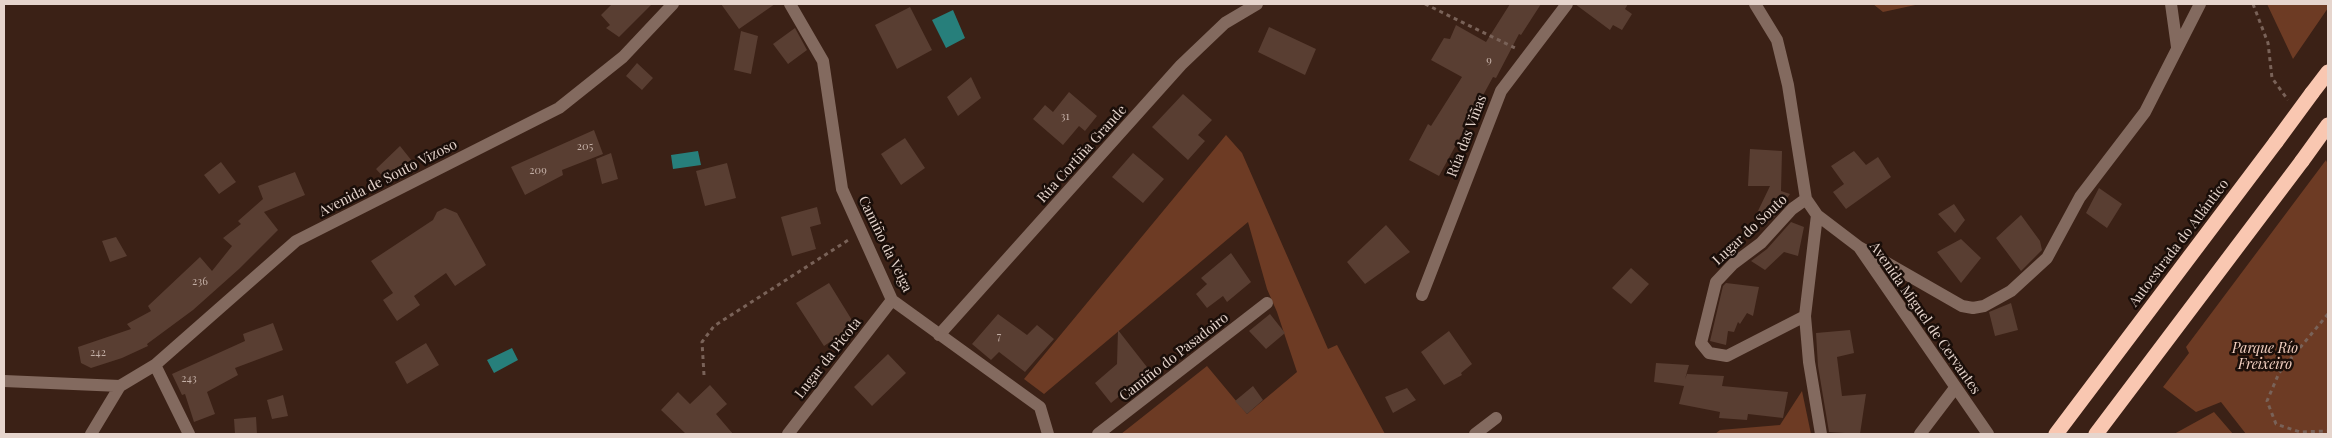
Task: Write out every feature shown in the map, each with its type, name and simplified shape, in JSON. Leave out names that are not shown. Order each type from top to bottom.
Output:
[{"type":"highway","name":"Autoestrada do Atlántico","points":[[2056,434],[2328,72]]},
{"type":"highway","points":[[2096,434],[2328,125]]},
{"type":"street","name":"Avenida de Souto Vizoso","points":[[120,386],[155,365],[296,241],[559,108],[623,57],[673,4]]},
{"type":"street","name":"Camiño da Veiga","points":[[790,4],[823,61],[842,189],[892,300],[1040,407],[1048,434]]},
{"type":"street","name":"Rúa Cortiña Grande","points":[[939,335],[1181,65],[1225,23],[1257,4]]},
{"type":"street","name":"Rúa das Viñas","points":[[1422,295],[1501,91],[1527,54],[1567,4]]},
{"type":"street","name":"Avenida Miguel de Cervantes","points":[[1755,4],[1777,40],[1786,76],[1806,199],[1817,215],[1859,247],[1988,434]]},
{"type":"street","points":[[2171,4],[2177,48]]},
{"type":"street","points":[[1859,247],[1962,306],[1973,308],[1984,306],[2011,291],[2047,258],[2080,197],[2145,112],[2200,4]]},
{"type":"street","name":"Lugar do Souto","points":[[1805,316],[1727,356],[1709,353],[1701,343],[1716,282],[1732,264],[1761,243],[1792,209],[1806,199]]},
{"type":"street","points":[[1817,215],[1805,316],[1809,362],[1821,434]]},
{"type":"street","name":"Lugar da Picota","points":[[788,434],[892,300]]},
{"type":"street","name":"Camiño do Pasadoiro","points":[[1098,434],[1267,303]]},
{"type":"street","points":[[155,365],[189,434]]},
{"type":"street","points":[[4,381],[120,386],[91,434]]},
{"type":"street","points":[[1920,434],[1955,388]]},
{"type":"street","points":[[1475,434],[1496,418]]},
{"type":"path","points":[[1425,4],[1527,54]]},
{"type":"path","points":[[2254,4],[2268,44],[2272,78],[2284,97],[2291,102]]},
{"type":"path","points":[[704,375],[702,342],[714,326],[861,232]]},
{"type":"path","points":[[2328,314],[2279,372],[2267,401],[2276,424],[2300,432],[2328,431]]},
{"type":"green space","points":[[1873,4],[1920,4],[1883,12]]},
{"type":"green space","points":[[2267,4],[2328,4],[2328,8],[2293,59]]},
{"type":"green space","points":[[1226,135],[1242,153],[1328,349],[1337,345],[1385,434],[1121,434],[1207,366],[1247,414],[1297,372],[1277,312],[1267,289],[1248,222],[1044,394],[1024,379]]},
{"type":"green space","name":"Parque Río Freixeiro","points":[[2326,160],[2328,165],[2328,434],[2246,434],[2221,402],[2196,412],[2163,387],[2189,353],[2186,347]]},
{"type":"green space","points":[[1802,391],[1811,434],[1715,434],[1720,430],[1780,425]]},
{"type":"green space","points":[[2214,412],[2233,434],[2174,434]]},
{"type":"water","points":[[953,10],[965,38],[946,48],[932,20]]},
{"type":"water","points":[[698,151],[701,165],[673,169],[671,155]]},
{"type":"water","points":[[512,348],[518,360],[494,373],[487,360]]},
{"type":"building","points":[[612,4],[652,4],[619,37],[606,28],[610,25],[601,15]]},
{"type":"building","points":[[721,4],[775,4],[739,29]]},
{"type":"building","points":[[1510,4],[1541,4],[1521,35],[1519,34],[1496,78],[1493,77],[1439,176],[1409,160],[1428,124],[1431,126],[1462,77],[1431,60],[1444,38],[1450,39],[1456,25],[1486,42]]},
{"type":"building","points":[[1575,4],[1628,4],[1625,9],[1632,14],[1622,30],[1613,25],[1610,30]]},
{"type":"building","points":[[910,7],[932,50],[897,69],[875,25]]},
{"type":"building","points":[[1269,27],[1316,49],[1305,75],[1258,52]]},
{"type":"building","points":[[795,28],[807,50],[788,64],[773,44]]},
{"type":"building","points":[[741,31],[758,36],[751,74],[734,70]]},
{"type":"building","points":[[637,63],[653,78],[642,90],[626,76]]},
{"type":"building","points":[[971,77],[981,98],[958,116],[947,97]]},
{"type":"building","points":[[1069,92],[1097,116],[1085,131],[1079,126],[1063,145],[1033,119],[1045,105],[1053,112]]},
{"type":"building","points":[[1183,94],[1212,120],[1198,135],[1205,141],[1188,160],[1152,127]]},
{"type":"building","points":[[594,130],[603,154],[562,170],[563,175],[525,195],[511,167]]},
{"type":"building","points":[[905,138],[925,168],[901,185],[881,154]]},
{"type":"building","points":[[400,146],[416,166],[399,180],[396,176],[387,181],[376,169]]},
{"type":"building","points":[[1750,149],[1782,151],[1781,191],[1790,194],[1774,217],[1757,213],[1770,186],[1748,186]]},
{"type":"building","points":[[1854,151],[1866,165],[1878,157],[1891,177],[1846,209],[1833,192],[1844,184],[1831,166]]},
{"type":"building","points":[[611,153],[618,179],[602,184],[596,159]]},
{"type":"building","points":[[1133,153],[1164,179],[1143,203],[1112,177]]},
{"type":"building","points":[[221,162],[236,182],[219,194],[204,175]]},
{"type":"building","points":[[727,163],[736,198],[705,206],[696,171]]},
{"type":"building","points":[[295,172],[305,195],[264,212],[278,230],[239,269],[193,310],[147,344],[148,346],[122,358],[91,368],[81,363],[78,347],[131,329],[127,324],[151,311],[148,306],[200,257],[212,271],[232,246],[223,238],[241,224],[238,221],[263,199],[258,186]]},
{"type":"building","points":[[2099,188],[2122,204],[2107,228],[2086,213]]},
{"type":"building","points":[[1954,204],[1965,220],[1955,233],[1938,214]]},
{"type":"building","points":[[817,207],[821,224],[810,227],[816,249],[792,256],[781,217]]},
{"type":"building","points":[[445,208],[457,213],[486,265],[455,286],[446,273],[414,296],[420,305],[397,321],[383,300],[393,293],[371,261],[433,220],[437,212]]},
{"type":"building","points":[[2021,215],[2040,241],[2042,250],[2021,271],[1996,238]]},
{"type":"building","points":[[1791,222],[1804,227],[1798,256],[1784,252],[1765,270],[1751,261],[1767,249]]},
{"type":"building","points":[[1386,225],[1410,252],[1365,284],[1347,262]]},
{"type":"building","points":[[116,237],[127,256],[110,262],[102,241]]},
{"type":"building","points":[[1961,239],[1981,258],[1961,283],[1937,252]]},
{"type":"building","points":[[1231,253],[1251,282],[1227,302],[1223,296],[1207,308],[1196,294],[1207,284],[1201,278]]},
{"type":"building","points":[[1631,268],[1649,284],[1631,304],[1612,288]]},
{"type":"building","points":[[829,283],[855,325],[824,346],[796,303]]},
{"type":"building","points":[[1726,283],[1759,287],[1753,316],[1747,313],[1740,324],[1738,322],[1734,332],[1728,331],[1726,345],[1710,341],[1723,286]]},
{"type":"building","points":[[2011,303],[2018,330],[1995,336],[1989,312]]},
{"type":"building","points":[[998,314],[1027,335],[1037,325],[1054,339],[1025,372],[999,352],[991,360],[972,344]]},
{"type":"building","points":[[1270,314],[1285,333],[1266,349],[1249,331]]},
{"type":"building","points":[[273,323],[283,350],[235,368],[238,375],[207,392],[215,414],[194,422],[185,394],[182,395],[172,374],[245,341],[243,334]]},
{"type":"building","points":[[1118,330],[1150,371],[1111,403],[1095,383],[1117,364]]},
{"type":"building","points":[[1850,330],[1854,353],[1837,357],[1842,396],[1866,394],[1860,434],[1829,432],[1818,366],[1816,333]]},
{"type":"building","points":[[1449,331],[1472,364],[1461,373],[1462,375],[1444,385],[1421,352]]},
{"type":"building","points":[[426,343],[439,365],[407,384],[395,362]]},
{"type":"building","points":[[888,354],[906,373],[872,406],[854,387]]},
{"type":"building","points":[[1656,363],[1689,365],[1685,379],[1687,374],[1724,376],[1722,386],[1788,392],[1783,418],[1748,414],[1747,420],[1719,418],[1720,412],[1679,404],[1684,386],[1654,382]]},
{"type":"building","points":[[710,385],[727,404],[716,414],[733,434],[686,434],[661,410],[678,392],[690,404]]},
{"type":"building","points":[[1253,386],[1263,400],[1247,414],[1235,401]]},
{"type":"building","points":[[1407,388],[1416,400],[1393,413],[1385,397]]},
{"type":"building","points":[[283,395],[288,416],[272,419],[267,400]]},
{"type":"building","points":[[256,417],[257,434],[235,434],[234,419]]}]
